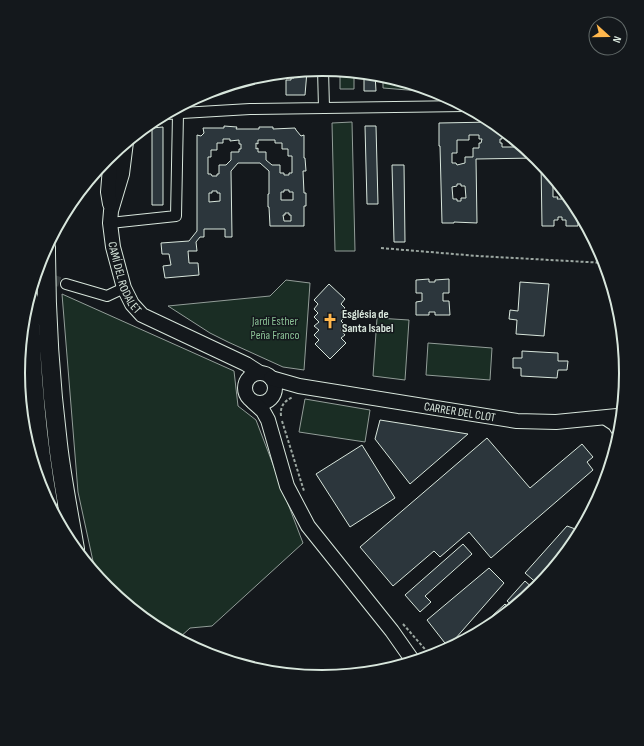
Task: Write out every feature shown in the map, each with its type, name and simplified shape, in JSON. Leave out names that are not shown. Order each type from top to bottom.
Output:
[{"type":"highway","points":[[46,263],[52,384],[58,445],[73,534]]},
{"type":"highway","points":[[29,325],[30,357],[42,471]]},
{"type":"street","points":[[323,76],[324,108]]},
{"type":"street","points":[[111,217],[176,216],[178,114],[250,109],[447,104]]},
{"type":"street","name":"CAMÍ DEL RODALET","points":[[111,217],[122,174],[125,151]]},
{"type":"street","name":"CAMÍ DEL RODALET","points":[[110,165],[108,192],[113,247],[124,288],[132,304],[142,315],[265,375]]},
{"type":"street","points":[[66,284],[107,296],[124,288]]},
{"type":"street","points":[[232,358],[240,369],[245,383]]},
{"type":"street","points":[[268,420],[272,397],[275,390],[274,383],[265,375],[253,374],[248,378],[244,389],[249,399],[262,411],[268,420],[287,486],[308,526],[392,630],[409,657]]},
{"type":"street","name":"CARRER DEL CLOT","points":[[265,375],[299,386],[518,421],[556,422],[615,417]]},
{"type":"street","name":"CARRER DEL CLOT","points":[[272,397],[285,390],[299,386]]},
{"type":"street","points":[[253,402],[262,403],[272,397]]},
{"type":"street","points":[[392,630],[417,654]]},
{"type":"path","points":[[380,248],[478,256],[597,263]]},
{"type":"green space","points":[[340,77],[354,78],[354,89],[340,89]]},
{"type":"green space","points":[[383,83],[412,90],[383,88]]},
{"type":"green space","points":[[352,122],[355,251],[335,251],[332,123]]},
{"type":"green space","name":"Jardí Esther Peña Franco","points":[[286,280],[310,283],[304,370],[283,367],[228,342],[210,333],[168,306],[270,296]]},
{"type":"green space","points":[[62,294],[234,371],[238,406],[256,420],[303,543],[212,626],[190,628],[183,635],[141,609],[112,583],[93,562],[78,492]]},
{"type":"green space","points":[[377,318],[409,320],[405,380],[373,376]]},
{"type":"green space","points":[[428,343],[492,348],[490,380],[426,375]]},
{"type":"green space","points":[[305,399],[370,410],[365,442],[299,432]]},
{"type":"building","points":[[307,77],[305,95],[286,95],[286,80],[291,80],[291,78]]},
{"type":"building","points":[[364,79],[375,81],[376,91],[364,91]]},
{"type":"building","points":[[481,122],[502,136],[500,143],[502,143],[502,147],[515,147],[527,158],[476,159],[477,223],[442,223],[439,123]],"holes":[[[469,135],[479,135],[479,139],[482,139],[481,143],[479,143],[479,148],[473,148],[473,157],[465,157],[465,163],[457,165],[456,163],[452,163],[452,153],[457,153],[457,140],[469,140]],[[457,184],[461,184],[461,186],[465,186],[466,198],[461,198],[461,201],[457,201],[457,199],[453,199],[452,187],[457,186]]]},
{"type":"building","points":[[224,126],[237,127],[236,129],[259,129],[259,127],[273,127],[273,129],[295,128],[301,136],[304,135],[304,158],[306,171],[303,171],[306,206],[304,206],[304,226],[270,226],[268,207],[269,171],[260,163],[238,163],[231,171],[232,237],[225,237],[225,229],[204,229],[204,237],[200,237],[196,242],[197,251],[188,251],[189,263],[198,263],[199,275],[165,278],[163,266],[171,265],[169,254],[162,254],[161,243],[189,241],[197,231],[197,135],[201,136],[204,133],[203,128],[224,128]],"holes":[[[223,139],[230,139],[230,141],[239,140],[241,149],[239,149],[239,152],[231,152],[231,160],[226,165],[219,165],[219,174],[217,174],[217,176],[212,176],[211,174],[208,174],[208,157],[211,157],[211,150],[217,150],[217,143],[223,143]],[[258,140],[275,140],[275,143],[282,143],[282,149],[288,149],[288,156],[292,156],[292,173],[289,173],[289,175],[280,173],[280,165],[272,165],[266,160],[266,152],[258,152],[258,148],[256,149],[256,143],[258,144]],[[284,190],[293,192],[293,200],[281,200],[281,192],[284,192]],[[212,191],[217,191],[217,193],[220,193],[220,201],[209,202],[209,193],[212,193]],[[285,213],[289,213],[289,215],[291,215],[291,221],[284,221],[283,215],[285,215]]]},
{"type":"building","points":[[365,126],[376,126],[378,204],[367,204]]},
{"type":"building","points":[[163,127],[163,205],[152,205],[152,129]]},
{"type":"building","points":[[392,165],[404,165],[405,242],[394,242]]},
{"type":"building","points":[[541,173],[553,186],[553,197],[562,199],[561,197],[578,223],[578,226],[566,226],[566,220],[562,220],[562,217],[558,217],[558,220],[554,220],[554,226],[542,226]]},
{"type":"building","points":[[429,279],[429,282],[435,282],[435,280],[449,279],[449,293],[443,293],[443,301],[449,301],[450,315],[435,315],[435,312],[429,312],[429,315],[416,315],[416,302],[422,301],[422,293],[416,293],[416,280]]},
{"type":"building","points":[[520,282],[549,284],[544,336],[516,334],[517,320],[509,319],[510,310],[518,311]]},
{"type":"building","name":"Església de Santa Isabel","points":[[329,284],[345,299],[341,304],[345,308],[341,312],[345,317],[341,321],[345,325],[341,330],[345,335],[341,338],[346,343],[330,359],[315,344],[319,340],[314,335],[319,330],[314,326],[319,322],[314,317],[318,313],[314,309],[318,304],[314,300]]},
{"type":"building","points":[[522,351],[558,353],[558,361],[568,361],[567,370],[558,370],[557,378],[521,376],[521,368],[513,368],[513,358],[522,358]]},
{"type":"building","points":[[380,420],[468,434],[410,484],[375,439]]},
{"type":"building","points":[[487,438],[530,488],[582,444],[593,457],[587,462],[593,470],[491,558],[469,532],[440,557],[434,551],[393,586],[360,547]]},
{"type":"building","points":[[362,445],[395,498],[350,527],[316,474]]},
{"type":"building","points":[[567,526],[575,529],[558,554],[534,581],[525,573]]},
{"type":"building","points":[[463,544],[472,554],[425,596],[431,602],[420,612],[405,595]]},
{"type":"building","points":[[489,568],[504,583],[457,637],[453,639],[445,643],[427,620]]},
{"type":"building","points":[[525,581],[530,585],[510,603],[507,601]]},
{"type":"building","points":[[505,604],[507,606],[503,609],[492,616]]},
{"type":"tunnel","points":[[42,276],[66,284]]},
{"type":"place","name":"Església de Santa Isabel","points":[[330,321]]}]
